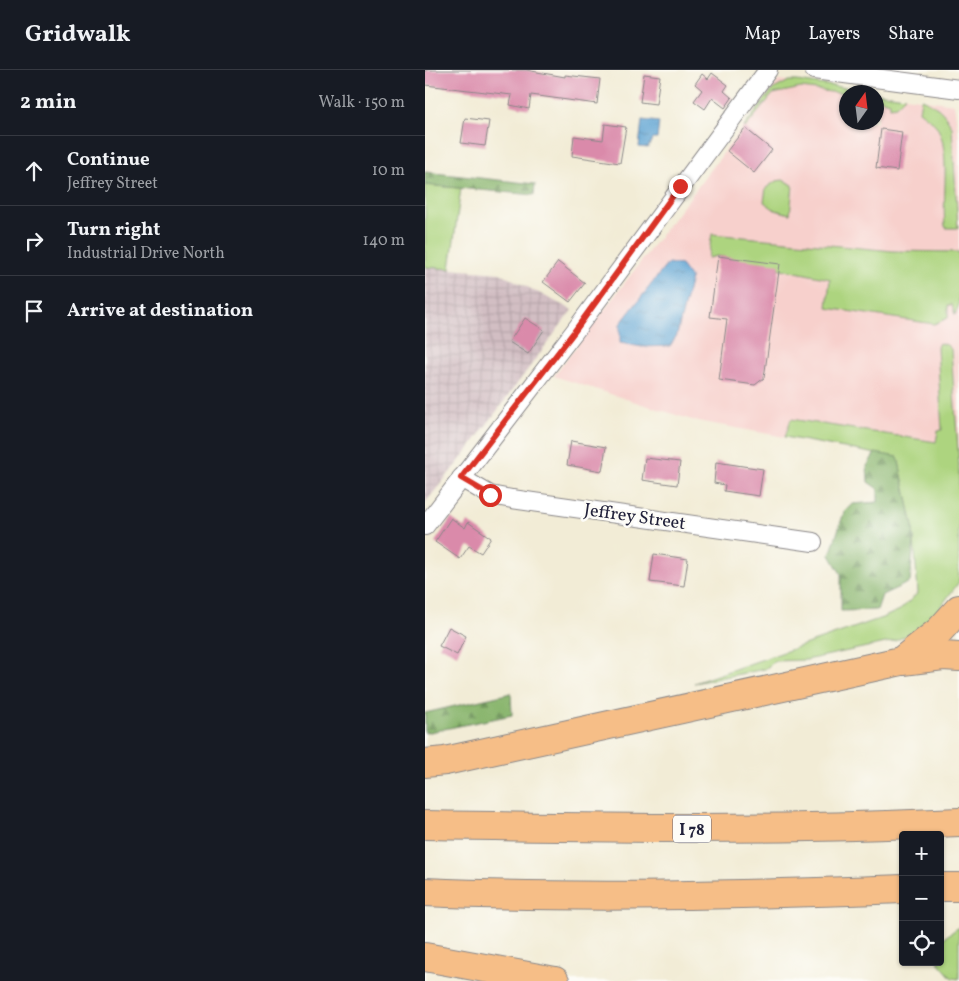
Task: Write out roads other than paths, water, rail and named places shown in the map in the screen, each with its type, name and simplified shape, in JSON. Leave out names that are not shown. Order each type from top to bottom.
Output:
[{"type":"highway","points":[[901,661],[939,631],[959,609]]},
{"type":"highway","points":[[425,763],[445,761],[901,661],[943,656],[959,657]]},
{"type":"highway","name":"I 78","points":[[425,825],[659,830],[885,826],[959,822]]},
{"type":"highway","points":[[944,888],[959,887]]},
{"type":"highway","points":[[425,892],[526,896],[779,894],[899,889]]},
{"type":"highway","points":[[425,958],[555,981]]},
{"type":"street","points":[[425,526],[574,332],[768,70]]},
{"type":"street","points":[[814,70],[959,89]]},
{"type":"street","name":"Jeffrey Street","points":[[461,478],[490,495],[813,542]]},
{"type":"water","points":[[642,120],[659,122],[657,139],[652,139],[648,148],[639,147]]},
{"type":"water","points":[[668,263],[681,265],[691,278],[677,335],[670,346],[642,347],[620,343],[620,324]]}]
